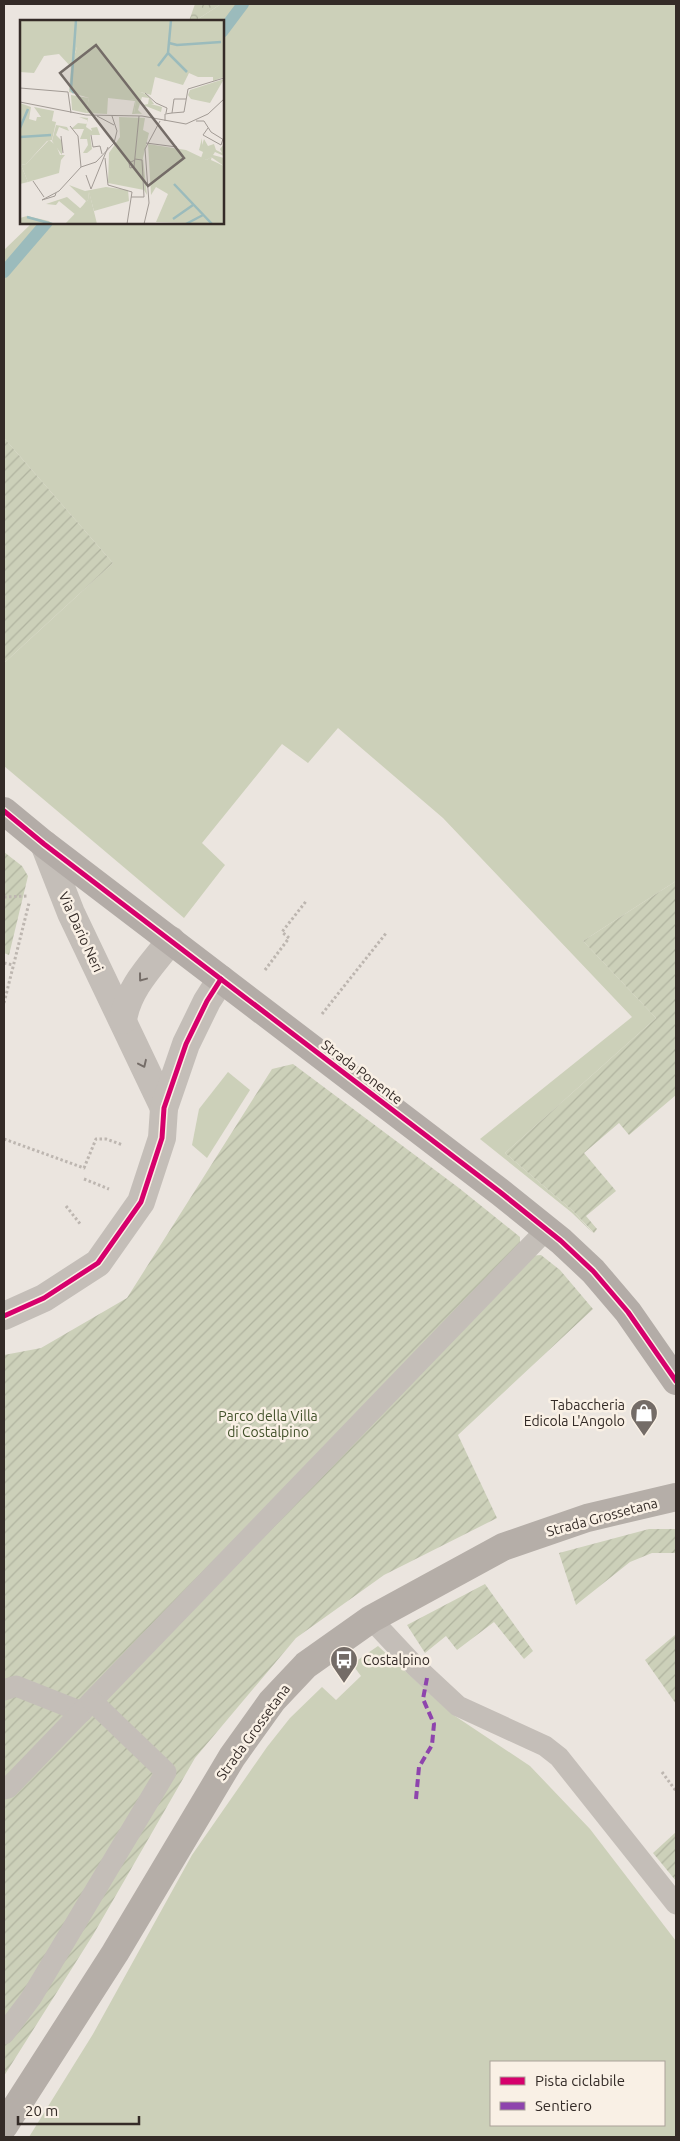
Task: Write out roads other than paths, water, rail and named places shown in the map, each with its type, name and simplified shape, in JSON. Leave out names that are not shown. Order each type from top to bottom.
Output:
[{"type":"main road","name":"Strada Ponente","points":[[4,811],[44,844],[172,940],[547,1229],[579,1257],[612,1292],[676,1381]]},
{"type":"main road","name":"Strada Grossetana","points":[[4,2126],[115,1953],[222,1772],[272,1701],[306,1666],[371,1619],[503,1547],[588,1518],[676,1497]]},
{"type":"street","name":"Via Dario Neri","points":[[44,844],[71,913],[164,1108]]},
{"type":"street","points":[[123,1020],[125,1006],[131,994],[172,940]]},
{"type":"street","name":"Via Dario Neri","points":[[4,1316],[44,1298],[98,1263],[141,1202],[162,1138],[164,1108],[186,1044],[206,1001],[221,979]]},
{"type":"lane","points":[[4,1789],[8,1788],[547,1229]]},
{"type":"lane","points":[[371,1619],[414,1666],[458,1706],[545,1746],[559,1756],[676,1904]]},
{"type":"lane","points":[[4,1690],[16,1686],[87,1706],[166,1772],[31,1998],[4,2034]]},
{"type":"waterway","points":[[224,29],[243,4]]},
{"type":"waterway","points":[[4,272],[45,224]]},
{"type":"place","name":"Tabaccheria Edicola L'Angolo","points":[[644,1437]]},
{"type":"place","name":"Costalpino","points":[[344,1684]]},
{"type":"park label","name":"Parco della Villa di Costalpino","points":[[268,1424]]}]
